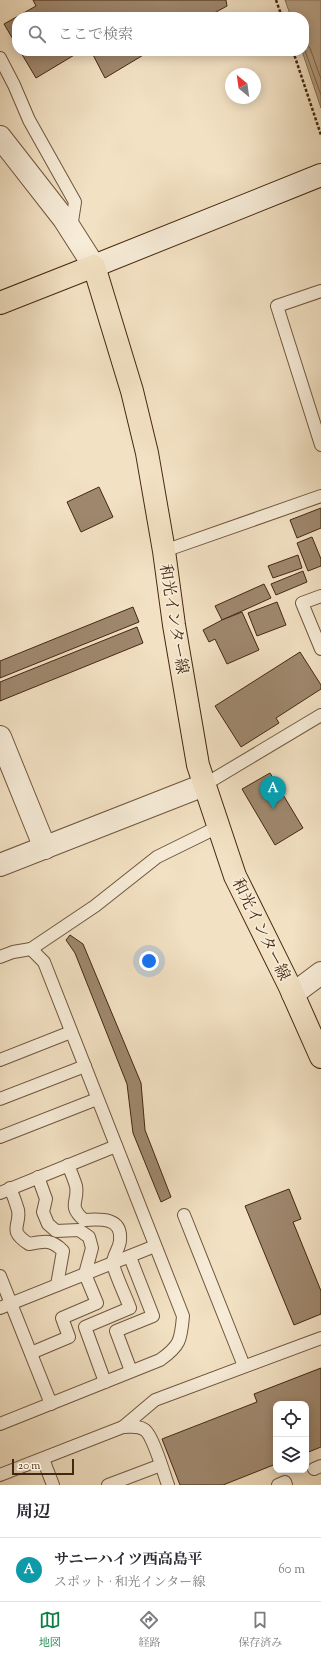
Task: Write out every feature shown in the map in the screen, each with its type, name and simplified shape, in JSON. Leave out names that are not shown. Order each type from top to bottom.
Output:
[{"type":"main road","points":[[0,303],[94,266]]},
{"type":"main road","name":"和光インター線","points":[[94,266],[132,390],[144,439],[164,551],[198,765],[235,876],[293,994],[321,1057]]},
{"type":"street","points":[[0,138],[71,230],[94,266],[321,176]]},
{"type":"street","points":[[0,736],[45,848]]},
{"type":"street","points":[[0,865],[204,785]]},
{"type":"street","points":[[293,994],[321,973]]},
{"type":"lane","points":[[0,58],[14,85],[29,120],[75,202],[71,230]]},
{"type":"lane","points":[[321,291],[277,306],[321,445]]},
{"type":"lane","points":[[164,551],[321,496]]},
{"type":"lane","points":[[321,596],[302,603],[321,649]]},
{"type":"lane","points":[[204,785],[321,715]]},
{"type":"lane","points":[[0,957],[13,952],[31,949],[95,906],[157,857],[218,827]]},
{"type":"lane","points":[[0,1424],[160,1360],[173,1350],[181,1335],[183,1316],[44,962],[31,949]]},
{"type":"lane","points":[[0,1060],[71,1032]]},
{"type":"lane","points":[[0,1099],[85,1066]]},
{"type":"lane","points":[[0,1137],[97,1099]]},
{"type":"lane","points":[[57,1285],[63,1251],[56,1244],[46,1241],[29,1244],[21,1239],[16,1227],[18,1212],[5,1190],[116,1146]]},
{"type":"lane","points":[[68,1165],[76,1187],[74,1204],[77,1214],[84,1220],[98,1219],[111,1221],[118,1227],[120,1240],[113,1263],[130,1308],[85,1327],[105,1382]]},
{"type":"lane","points":[[31,1353],[69,1337],[62,1318],[97,1303],[85,1274],[92,1248],[89,1237],[79,1230],[56,1231],[48,1224],[43,1212],[46,1199],[38,1177]]},
{"type":"lane","points":[[184,1215],[244,1366]]},
{"type":"lane","points":[[6,1306],[156,1246]]},
{"type":"lane","points":[[130,1256],[153,1316],[116,1331],[132,1371]]},
{"type":"lane","points":[[0,1276],[6,1306],[31,1353],[51,1404]]},
{"type":"lane","points":[[123,1427],[155,1400],[321,1338]]},
{"type":"lane","points":[[0,1475],[123,1427],[135,1426],[145,1430],[151,1439],[168,1485]]},
{"type":"lane","points":[[43,1459],[53,1485]]},
{"type":"lane","points":[[108,1485],[160,1465]]},
{"type":"lane","points":[[278,1485],[285,1482],[286,1485]]},
{"type":"path","points":[[276,0],[280,12]]},
{"type":"path","points":[[295,56],[321,135]]},
{"type":"water","points":[[285,0],[321,0],[321,108],[304,56],[309,56],[309,12],[289,12]]},
{"type":"building","points":[[33,0],[226,0],[227,6],[216,12],[25,12],[36,6]]},
{"type":"building","points":[[12,20],[12,38],[4,24]]},
{"type":"building","points":[[23,56],[73,56],[36,78]]},
{"type":"building","points":[[94,56],[142,56],[105,78]]},
{"type":"building","points":[[99,487],[113,517],[81,532],[67,502]]},
{"type":"building","points":[[321,508],[321,528],[297,538],[290,520]]},
{"type":"building","points":[[312,537],[321,559],[321,566],[308,571],[297,543]]},
{"type":"building","points":[[298,555],[302,568],[273,578],[268,566]]},
{"type":"building","points":[[303,571],[307,582],[276,595],[271,584]]},
{"type":"building","points":[[264,584],[271,598],[222,620],[215,606]]},
{"type":"building","points":[[277,602],[286,625],[257,636],[248,613]]},
{"type":"building","points":[[133,607],[139,622],[0,678],[0,661]]},
{"type":"building","points":[[242,612],[259,650],[227,664],[215,639],[209,642],[203,630]]},
{"type":"building","points":[[137,627],[143,643],[0,701],[0,682]]},
{"type":"building","points":[[300,652],[321,685],[321,689],[276,718],[279,723],[241,747],[215,706]]},
{"type":"building","points":[[270,773],[303,828],[275,845],[242,789]]},
{"type":"building","points":[[70,935],[83,944],[141,1083],[145,1130],[171,1197],[161,1202],[133,1133],[127,1084],[75,953],[66,940]]},
{"type":"building","points":[[289,1189],[301,1219],[293,1222],[321,1291],[321,1314],[294,1325],[245,1206]]},
{"type":"building","points":[[321,1368],[321,1447],[309,1452],[309,1401],[273,1401],[273,1465],[223,1485],[180,1485],[162,1439],[257,1402],[254,1394]]},
{"type":"place","name":"サニーハイツ西高島平","points":[[273,809]]}]
